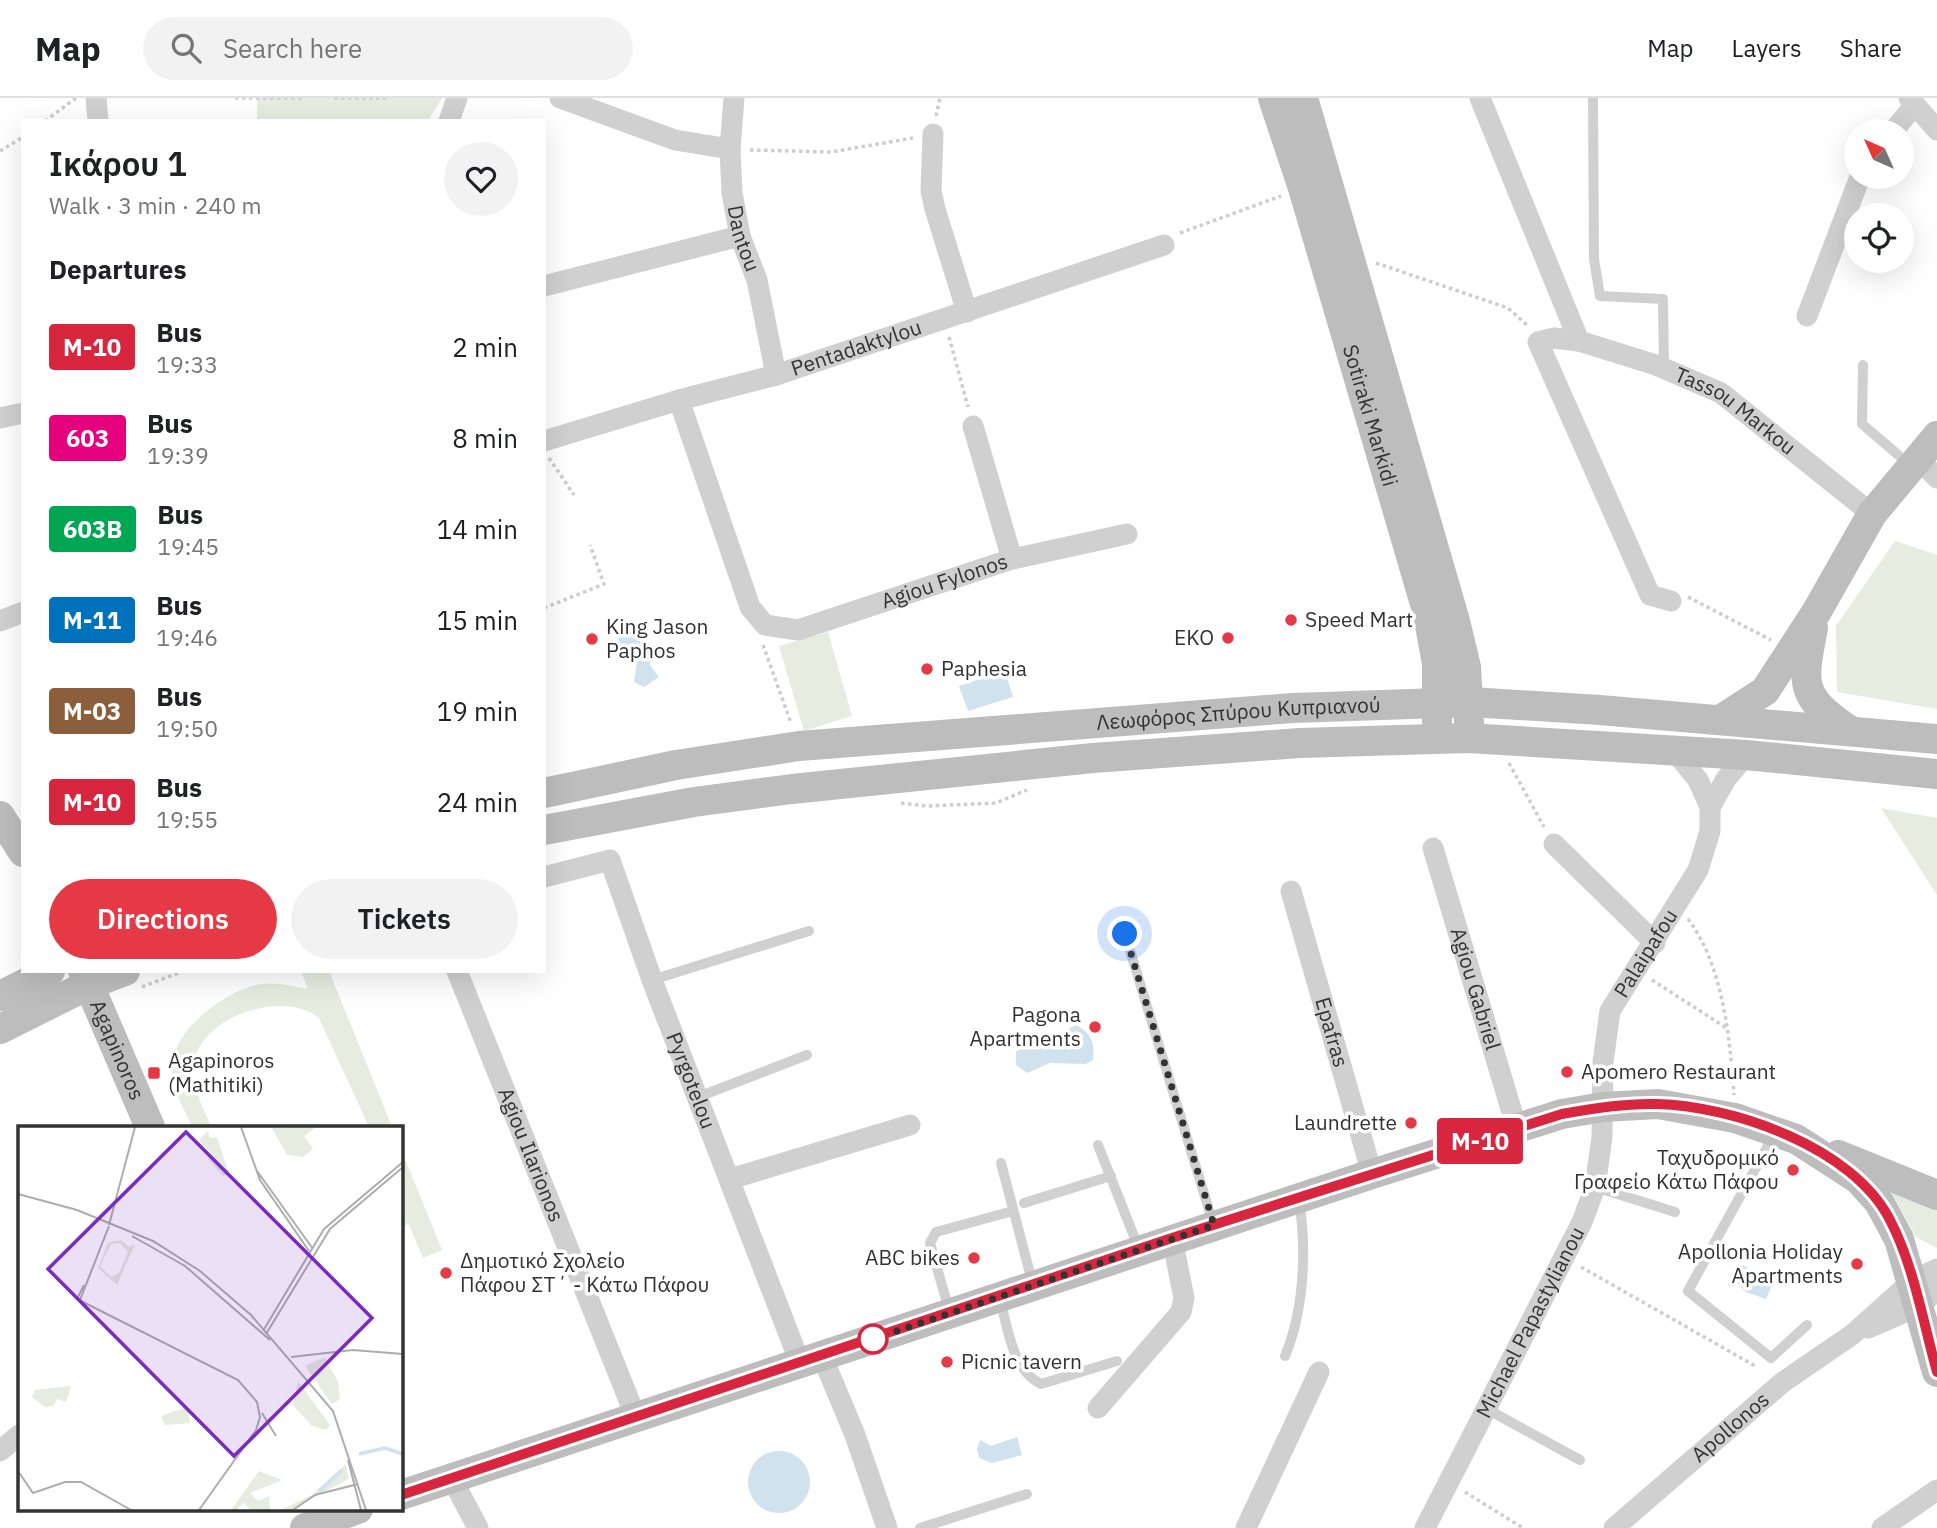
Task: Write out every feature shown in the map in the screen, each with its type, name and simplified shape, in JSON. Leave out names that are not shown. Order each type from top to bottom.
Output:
[{"type":"main road","name":"Sotiraki Markidi","points":[[1273,98],[1303,188],[1434,637],[1438,702],[1436,739]]},
{"type":"main road","name":"Sotiraki Markidi","points":[[1303,98],[1455,621],[1470,702],[1468,738]]},
{"type":"main road","points":[[1720,720],[1765,691],[1817,611],[1872,514],[1926,460]]},
{"type":"main road","points":[[1817,611],[1805,680],[1820,710],[1850,730]]},
{"type":"main road","name":"Λεωφόρος Σπύρου Κυπριανού","points":[[546,793],[676,765],[799,746],[1168,716],[1438,702],[1720,720],[1937,739]]},
{"type":"main road","name":"Λεωφόρος Σπύρου Κυπριανού","points":[[546,830],[694,802],[952,772],[1300,743],[1468,738],[1746,755],[1937,774]]},
{"type":"main road","points":[[0,816],[21,849]]},
{"type":"main road","points":[[0,996],[46,973]]},
{"type":"main road","points":[[0,1029],[86,978],[132,980]]},
{"type":"main road","name":"Agapinoros","points":[[86,978],[150,1126]]},
{"type":"main road","points":[[402,1495],[1172,1238],[1562,1114],[1603,1107],[1658,1104],[1735,1118],[1878,1168],[1937,1195]]},
{"type":"main road","points":[[1805,1143],[1858,1179],[1879,1202],[1926,1287],[1937,1372]]},
{"type":"main road","points":[[295,1510],[312,1521],[354,1510]]},
{"type":"street","points":[[96,98],[98,119]]},
{"type":"street","points":[[450,119],[457,98]]},
{"type":"street","points":[[560,98],[675,140],[730,149]]},
{"type":"street","name":"Dantou","points":[[734,98],[730,149],[732,193],[740,236],[757,280],[776,375]]},
{"type":"street","points":[[1480,98],[1579,341]]},
{"type":"street","points":[[1901,119],[1912,102],[1937,130]]},
{"type":"street","points":[[933,134],[931,191],[934,209],[967,312]]},
{"type":"street","points":[[1807,316],[1855,189]]},
{"type":"street","points":[[546,285],[740,236]]},
{"type":"street","name":"Pentadaktylou","points":[[546,443],[679,400],[776,375],[1164,245]]},
{"type":"street","name":"Tassou Markou","points":[[1538,342],[1554,338],[1579,341],[1664,369],[1721,393],[1872,514]]},
{"type":"street","points":[[1538,342],[1650,595],[1671,601]]},
{"type":"street","points":[[679,400],[750,607],[765,625]]},
{"type":"street","points":[[0,418],[21,413]]},
{"type":"street","points":[[973,426],[1012,559]]},
{"type":"street","name":"Agiou Fylonos","points":[[765,625],[798,630],[1012,559],[1127,534]]},
{"type":"street","points":[[0,621],[21,613]]},
{"type":"street","points":[[1673,750],[1699,780],[1710,807]]},
{"type":"street","points":[[1710,807],[1726,779],[1746,755]]},
{"type":"street","name":"Palaipafou","points":[[1603,1107],[1603,1062],[1610,1012],[1679,905],[1698,870],[1710,831],[1710,807]]},
{"type":"street","points":[[1554,844],[1655,943]]},
{"type":"street","name":"Agiou Gabriel","points":[[1433,848],[1517,1129]]},
{"type":"street","name":"Pyrgotelou","points":[[546,876],[610,860],[652,980],[730,1179],[811,1359],[855,1435],[887,1528]]},
{"type":"street","name":"Epafras","points":[[1291,891],[1372,1174]]},
{"type":"street","name":"Agiou Ilarionos","points":[[458,973],[635,1415]]},
{"type":"street","name":"Michael Papastylianou","points":[[1425,1528],[1566,1258],[1595,1187],[1603,1107]]},
{"type":"street","points":[[730,1179],[911,1125]]},
{"type":"street","points":[[1098,1408],[1181,1312],[1184,1298],[1172,1238]]},
{"type":"street","name":"Apollonos","points":[[1614,1528],[1783,1382],[1926,1287]]},
{"type":"street","points":[[1246,1528],[1318,1371]]},
{"type":"street","points":[[0,1451],[18,1436]]},
{"type":"street","points":[[452,1479],[478,1528]]},
{"type":"street","points":[[1882,1528],[1937,1490]]},
{"type":"lane","points":[[1593,98],[1594,259],[1600,296],[1662,299],[1664,369]]},
{"type":"lane","points":[[1863,365],[1862,424],[1926,460]]},
{"type":"lane","points":[[652,980],[809,931]]},
{"type":"lane","points":[[1125,934],[1214,1225]]},
{"type":"lane","points":[[698,1097],[807,1055]]},
{"type":"lane","points":[[1776,1131],[1688,1291],[1771,1358],[1807,1325]]},
{"type":"lane","points":[[1098,1145],[1139,1249]]},
{"type":"lane","points":[[1001,1163],[1033,1285]]},
{"type":"lane","points":[[1024,1203],[1111,1176]]},
{"type":"lane","points":[[1595,1187],[1675,1212]]},
{"type":"lane","points":[[1284,1356],[1295,1333],[1305,1240],[1299,1198]]},
{"type":"lane","points":[[949,1313],[930,1243],[931,1236],[936,1232],[1013,1211]]},
{"type":"lane","points":[[999,1296],[1016,1357],[1025,1373],[1034,1381],[1041,1384],[1116,1361]]},
{"type":"lane","points":[[1486,1408],[1580,1460]]},
{"type":"lane","points":[[920,1528],[1027,1494]]},
{"type":"path","points":[[48,119],[76,98]]},
{"type":"path","points":[[235,98],[304,98]]},
{"type":"path","points":[[334,98],[388,98]]},
{"type":"path","points":[[730,149],[831,152],[933,134]]},
{"type":"path","points":[[0,151],[21,138]]},
{"type":"path","points":[[1164,245],[1182,231],[1303,188]]},
{"type":"path","points":[[1350,254],[1508,308],[1525,320],[1538,342]]},
{"type":"path","points":[[945,319],[973,426]]},
{"type":"path","points":[[546,447],[574,495]]},
{"type":"path","points":[[546,607],[604,584],[590,545]]},
{"type":"path","points":[[1671,601],[1690,597],[1776,643]]},
{"type":"path","points":[[765,625],[763,646],[799,746]]},
{"type":"path","points":[[1518,758],[1506,758],[1554,844]]},
{"type":"path","points":[[899,803],[927,806],[996,803],[1029,790]]},
{"type":"path","points":[[1679,905],[1701,936],[1730,1030],[1735,1118]]},
{"type":"path","points":[[1637,970],[1730,1030]]},
{"type":"path","points":[[132,980],[172,973]]},
{"type":"path","points":[[1566,1258],[1783,1382]]},
{"type":"path","points":[[1448,1482],[1522,1528]]},
{"type":"shaded area","points":[[257,98],[442,98],[429,119],[257,119]]},
{"type":"shaded area","points":[[1895,541],[1937,555],[1937,709],[1837,692],[1836,626]]},
{"type":"shaded area","points":[[828,632],[852,716],[804,731],[779,646]]},
{"type":"shaded area","points":[[1881,808],[1937,818],[1937,895]]},
{"type":"shaded area","points":[[302,973],[330,973],[392,1126],[369,1126],[319,1018],[303,1009],[283,1006],[242,1013],[223,1023],[208,1036],[197,1052],[193,1077],[211,1126],[192,1126],[172,1077],[178,1045],[187,1031],[214,1005],[245,988],[272,984],[308,989]]},
{"type":"shaded area","points":[[402,1151],[442,1250],[423,1258],[408,1222],[402,1232]]},
{"type":"shaded area","points":[[1896,1189],[1937,1207],[1937,1248],[1916,1237],[1892,1194]]},
{"type":"water","points":[[617,633],[640,635],[650,644],[650,665],[659,677],[644,687],[634,682],[637,662],[619,644]]},
{"type":"water","points":[[1005,671],[1013,697],[968,711],[959,686]]},
{"type":"water","points":[[1076,1025],[1091,1039],[1093,1060],[1086,1064],[1050,1063],[1027,1073],[1016,1065],[1016,1052],[1025,1044],[1048,1039]]},
{"type":"water","points":[[1742,1265],[1758,1272],[1772,1285],[1766,1299],[1746,1292],[1733,1279]]},
{"type":"water","points":[[1017,1437],[1022,1455],[992,1463],[979,1458],[977,1449],[980,1440],[991,1446]]},
{"type":"water","points":[[779,1451],[801,1460],[810,1482],[801,1504],[779,1513],[757,1504],[748,1482],[757,1460]]},
{"type":"bus line","name":"M-10","points":[[402,1495],[1172,1238],[1562,1114],[1603,1107],[1658,1104],[1735,1118],[1805,1143],[1858,1179],[1879,1202],[1899,1238],[1937,1372]]},
{"type":"place","name":"Speed Mart","points":[[1291,620]]},
{"type":"place","name":"EKO","points":[[1228,638]]},
{"type":"place","name":"King Jason Paphos","points":[[592,639]]},
{"type":"place","name":"Paphesia","points":[[927,669]]},
{"type":"place","name":"Pagona Apartments","points":[[1095,1027]]},
{"type":"place","name":"Apomero Restaurant","points":[[1567,1072]]},
{"type":"place","name":"Agapinoros (Mathitiki)","points":[[154,1073]]},
{"type":"place","name":"Laundrette","points":[[1411,1123]]},
{"type":"place","name":"Ταχυδρομικό Γραφείο Κάτω Πάφου","points":[[1793,1170]]},
{"type":"place","name":"ABC bikes","points":[[974,1258]]},
{"type":"place","name":"Apollonia Holiday Apartments","points":[[1857,1264]]},
{"type":"place","name":"Δημοτικό Σχολείο Πάφου ΣΤ΄ - Κάτω Πάφου","points":[[446,1273]]},
{"type":"place","name":"Picnic tavern","points":[[947,1362]]},
{"type":"route","points":[[873,1339],[1214,1225],[1125,934]]}]
